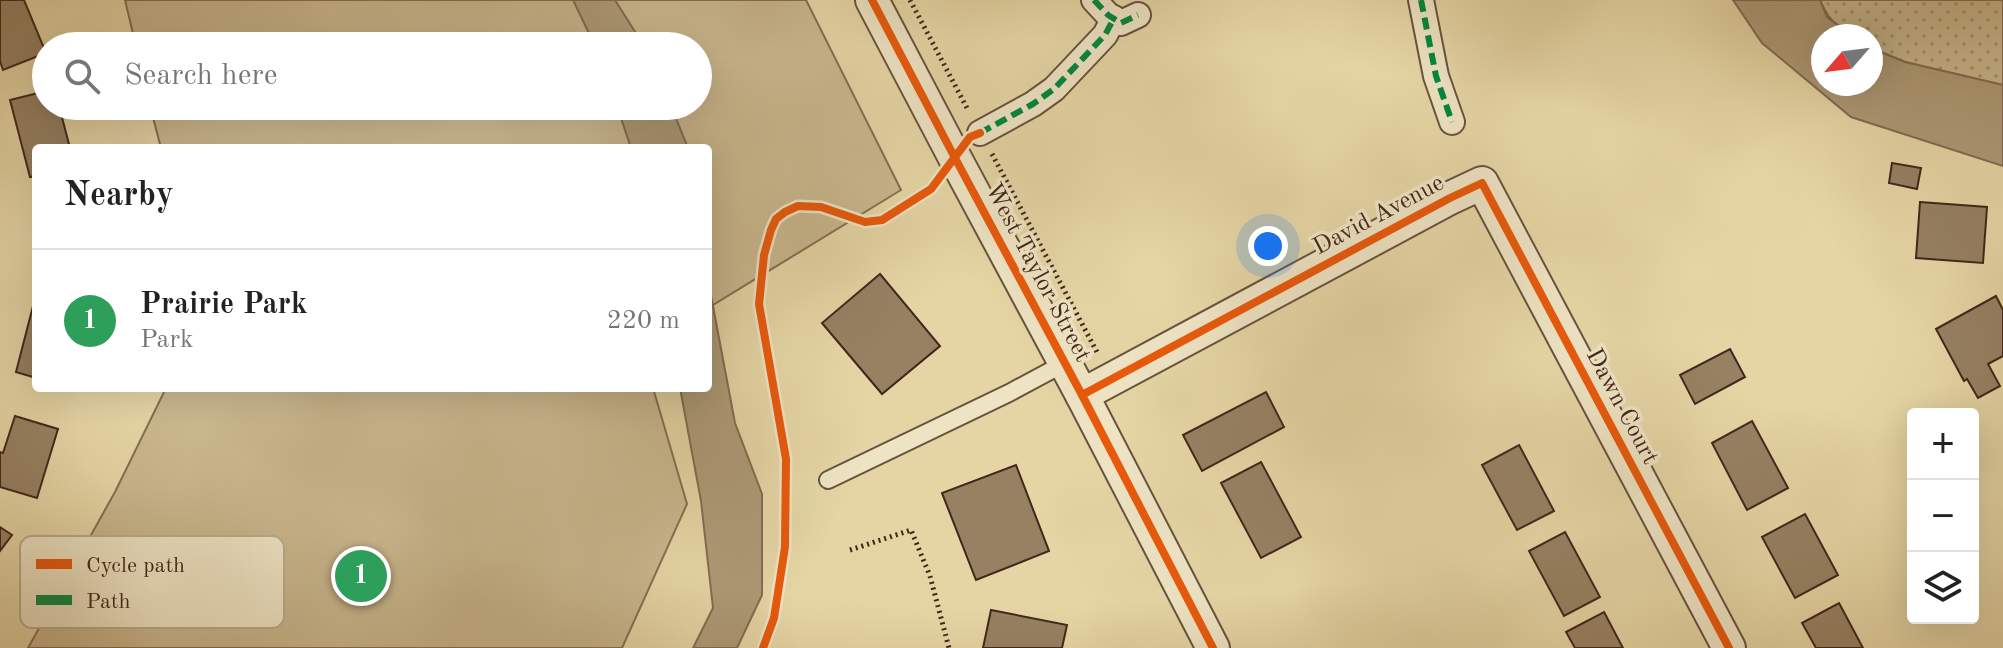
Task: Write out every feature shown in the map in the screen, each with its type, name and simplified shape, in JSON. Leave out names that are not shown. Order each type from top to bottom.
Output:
[{"type":"street","name":"West Taylor Street","points":[[872,0],[1065,363],[1096,387],[1213,648]]},
{"type":"street","points":[[980,133],[1054,89],[1126,17],[1094,0]]},
{"type":"street","points":[[1421,0],[1436,76],[1452,122]]},
{"type":"street","name":"David Avenue","points":[[1096,387],[1482,183]]},
{"type":"street","name":"Dawn Court","points":[[1482,183],[1729,648]]},
{"type":"lane","points":[[828,480],[1065,363]]},
{"type":"path","points":[[910,0],[1096,348],[1096,387]]},
{"type":"path","points":[[850,550],[911,530],[930,576],[949,648]]},
{"type":"shaded area","points":[[125,0],[806,0],[901,190],[712,306],[712,144],[160,144],[154,120],[712,120],[712,32],[133,32]]},
{"type":"shaded area","points":[[573,0],[615,0],[635,32],[588,32]]},
{"type":"shaded area","points":[[1733,0],[1820,0],[1827,17],[1837,24],[1811,24],[1811,84],[1762,43]]},
{"type":"shaded area","points":[[1820,0],[2003,0],[2003,85],[1905,62],[1883,53],[1883,24],[1835,24]]},
{"type":"shaded area","points":[[1883,53],[1905,62],[2003,85],[2003,166],[1851,117],[1826,96],[1883,96]]},
{"type":"shaded area","points":[[622,120],[677,120],[686,144],[630,144]]},
{"type":"shaded area","points":[[712,301],[735,423],[762,494],[762,595],[737,648],[693,648],[713,608],[701,501],[681,392],[712,392]]},
{"type":"shaded area","points":[[164,392],[654,392],[687,504],[622,648],[28,648],[39,628],[284,628],[284,536],[90,536]]},
{"type":"building","points":[[0,0],[24,0],[37,32],[32,32],[32,59],[3,70],[0,61]]},
{"type":"building","points":[[32,94],[32,120],[63,120],[69,144],[32,144],[32,177],[30,177],[10,100]]},
{"type":"building","points":[[1892,163],[1921,168],[1917,189],[1889,183]]},
{"type":"building","points":[[1920,202],[1987,207],[1983,263],[1916,258]]},
{"type":"building","points":[[880,274],[940,346],[882,394],[822,323]]},
{"type":"building","points":[[1996,296],[2003,310],[2003,356],[1988,364],[2000,386],[1978,398],[1967,379],[1964,381],[1936,329]]},
{"type":"building","points":[[32,310],[32,377],[16,372]]},
{"type":"building","points":[[1730,349],[1745,377],[1695,404],[1680,375]]},
{"type":"building","points":[[1266,392],[1284,427],[1202,471],[1183,435]]},
{"type":"building","points":[[15,416],[58,429],[37,498],[0,487],[0,452],[3,453]]},
{"type":"building","points":[[1752,421],[1788,488],[1747,510],[1712,443]]},
{"type":"building","points":[[1519,445],[1554,511],[1517,530],[1482,465]]},
{"type":"building","points":[[1261,462],[1301,537],[1261,558],[1221,483]]},
{"type":"building","points":[[1016,465],[1049,551],[976,580],[942,493]]},
{"type":"building","points":[[1805,514],[1838,575],[1795,598],[1762,537]]},
{"type":"building","points":[[0,527],[12,535],[0,551]]},
{"type":"building","points":[[1565,532],[1600,597],[1564,616],[1529,551]]},
{"type":"building","points":[[1839,603],[1863,648],[1816,648],[1802,623]]},
{"type":"building","points":[[991,610],[1067,625],[1062,648],[983,648]]},
{"type":"building","points":[[1604,612],[1623,648],[1575,648],[1566,632]]},
{"type":"marked path","points":[[1094,0],[1121,23],[1138,15]]},
{"type":"marked path","points":[[1421,0],[1436,76],[1452,122]]},
{"type":"marked path","points":[[980,133],[1054,89],[1105,35],[1114,18]]},
{"type":"cycle path","points":[[872,0],[1213,648]]},
{"type":"cycle path","points":[[763,648],[774,618],[785,547],[786,459],[759,304],[764,255],[771,230],[776,219],[798,206],[821,207],[865,222],[882,220],[931,189],[970,137],[980,133]]},
{"type":"cycle path","points":[[1082,395],[1482,183],[1729,648]]},
{"type":"place","name":"Prairie Park","points":[[361,576]]}]
